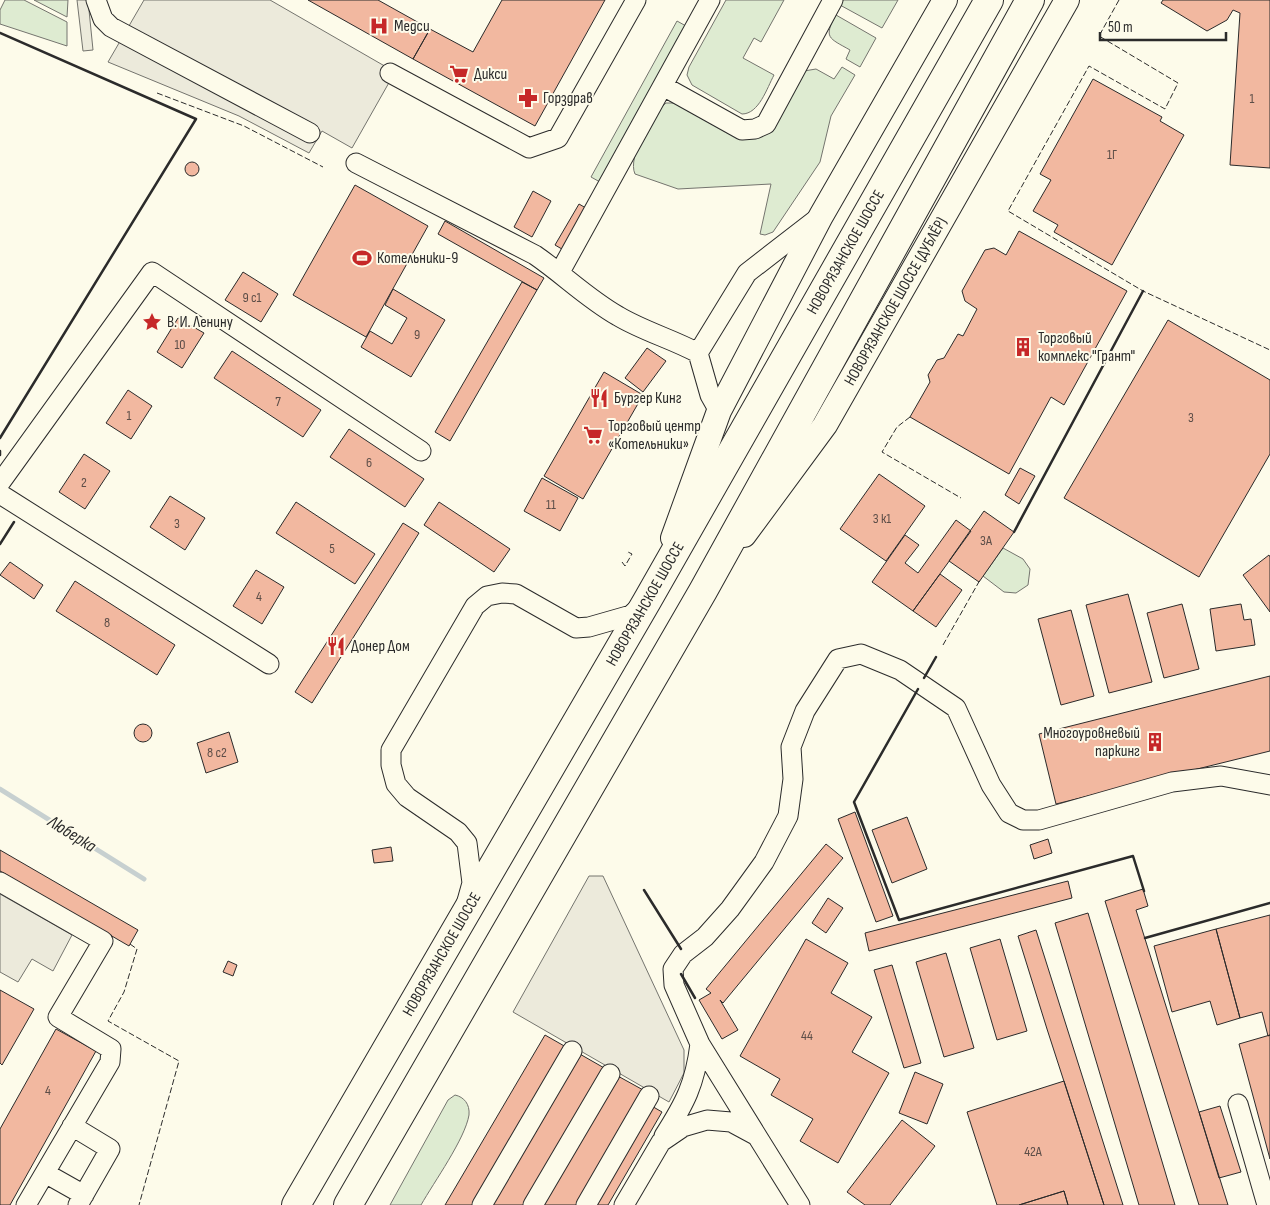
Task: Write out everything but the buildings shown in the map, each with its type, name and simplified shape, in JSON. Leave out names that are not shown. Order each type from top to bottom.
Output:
[{"type":"highway","name":"НОВОРЯЗАНСКОЕ ШОССЕ","points":[[296,1205],[652,591],[989,0]]},
{"type":"highway","points":[[348,1205],[703,591],[1030,0]]},
{"type":"main road","points":[[652,591],[719,411],[821,216],[945,0]]},
{"type":"main road","name":"НОВОРЯЗАНСКОЕ ШОССЕ (ДУБЛЁР)","points":[[703,591],[825,425],[1067,0]]},
{"type":"street","points":[[96,0],[102,19],[111,27],[310,133]]},
{"type":"street","points":[[390,73],[529,148],[558,138],[636,0]]},
{"type":"street","points":[[560,272],[710,0]]},
{"type":"street","points":[[663,86],[742,130],[755,130],[766,124],[834,0]]},
{"type":"street","points":[[356,163],[535,255],[560,272],[588,298],[620,318],[698,353]]},
{"type":"street","points":[[719,411],[710,395],[698,353],[747,273],[821,216]]},
{"type":"street","points":[[0,483],[152,272],[421,451]]},
{"type":"street","points":[[0,494],[269,664]]},
{"type":"street","points":[[463,914],[472,883],[467,843],[458,832],[407,798],[396,784],[391,765],[391,750],[470,614],[475,606],[488,596],[502,593],[516,594],[576,628],[589,627],[631,615],[652,591]]},
{"type":"street","points":[[624,1205],[683,1105],[697,1071],[695,1054],[674,985],[673,969],[683,954],[704,937],[730,909],[768,855],[788,816],[793,779],[791,747],[805,711],[838,659],[861,654],[900,670],[956,708],[991,785],[1009,813],[1023,820],[1039,820],[1172,782],[1221,776],[1270,785]]},
{"type":"street","points":[[0,882],[103,940],[58,1017],[111,1048],[110,1062],[26,1205]]},
{"type":"street","points":[[482,1205],[572,1052]]},
{"type":"street","points":[[695,1054],[756,1136],[800,1205]]},
{"type":"street","points":[[533,1205],[610,1074]]},
{"type":"street","points":[[586,1205],[649,1096]]},
{"type":"street","points":[[1238,1104],[1267,1205]]},
{"type":"street","points":[[661,1142],[683,1127],[707,1120],[731,1122],[756,1136]]},
{"type":"street","points":[[44,1173],[81,1200],[110,1148],[72,1126]]},
{"type":"green space","points":[[5,0],[24,0],[67,22],[67,46],[0,24],[0,10]]},
{"type":"green space","points":[[34,0],[68,0],[67,17]]},
{"type":"green space","points":[[726,0],[784,0],[761,42],[754,38],[743,58],[774,75],[758,105],[748,113],[742,114],[692,85],[687,75],[689,67]]},
{"type":"green space","points":[[843,0],[898,0],[882,28],[840,5]]},
{"type":"green space","points":[[836,15],[876,38],[860,67],[846,59],[850,50],[830,37],[830,28]]},
{"type":"green space","points":[[677,21],[686,26],[600,182],[591,177]]},
{"type":"green space","points":[[842,67],[855,75],[831,116],[820,162],[773,232],[765,235],[760,234],[771,184],[678,189],[635,174],[633,167],[634,157],[642,136],[654,116],[666,103],[679,103],[748,138],[804,71],[816,69],[834,79]]},
{"type":"green space","points":[[1003,548],[1023,559],[1030,569],[1028,585],[1016,593],[1004,592],[983,576]]},
{"type":"green space","points":[[455,1095],[461,1097],[466,1102],[469,1115],[462,1136],[448,1160],[421,1205],[390,1205],[448,1100]]},
{"type":"shaded area","points":[[77,0],[88,0],[93,50],[83,51]]},
{"type":"shaded area","points":[[144,0],[270,0],[395,72],[352,148],[322,131],[309,153],[239,116],[108,62]]},
{"type":"shaded area","points":[[589,876],[603,876],[684,1050],[684,1073],[669,1102],[513,1012]]},
{"type":"shaded area","points":[[0,894],[72,935],[53,971],[32,959],[18,982],[0,972]]},
{"type":"waterway","name":"Люберка","points":[[0,789],[144,879]]},
{"type":"fence","points":[[1119,0],[1099,36],[1178,83],[1165,109],[1089,66],[1008,211],[1143,291],[1270,350]]},
{"type":"fence","points":[[157,93],[244,126],[323,167]]},
{"type":"fence","points":[[910,417],[897,427],[882,452],[961,498]]},
{"type":"fence","points":[[622,562],[625,566],[632,554],[628,552],[627,554]]},
{"type":"fence","points":[[943,645],[980,580]]},
{"type":"fence","points":[[130,944],[137,949],[124,992],[108,1021],[179,1061],[139,1205]]},
{"type":"wall","points":[[0,33],[196,119],[0,438]]},
{"type":"wall","points":[[1014,532],[1143,291]]},
{"type":"wall","points":[[0,544],[14,522]]},
{"type":"wall","points":[[924,678],[936,657]]},
{"type":"wall","points":[[918,689],[854,802],[899,920],[1133,856],[1144,891]]},
{"type":"wall","points":[[644,890],[681,949]]},
{"type":"wall","points":[[1145,938],[1270,903]]},
{"type":"wall","points":[[681,974],[695,998]]},
{"type":"place","name":"Медси","points":[[379,26]]},
{"type":"place","name":"Дикси","points":[[459,74]]},
{"type":"place","name":"Горздрав","points":[[528,98]]},
{"type":"place","name":"Котельники-9","points":[[362,258]]},
{"type":"place","name":"В. И. Ленину","points":[[152,322]]},
{"type":"place","name":"Торговый комплекс \"Грант\"","points":[[1023,347]]},
{"type":"place","name":"Бургер Кинг","points":[[599,398]]},
{"type":"place","name":"Торговый центр «Котельники»","points":[[593,435]]},
{"type":"place","name":"Донер Дом","points":[[336,646]]},
{"type":"place","name":"Многоуровневый паркинг","points":[[1155,742]]}]
